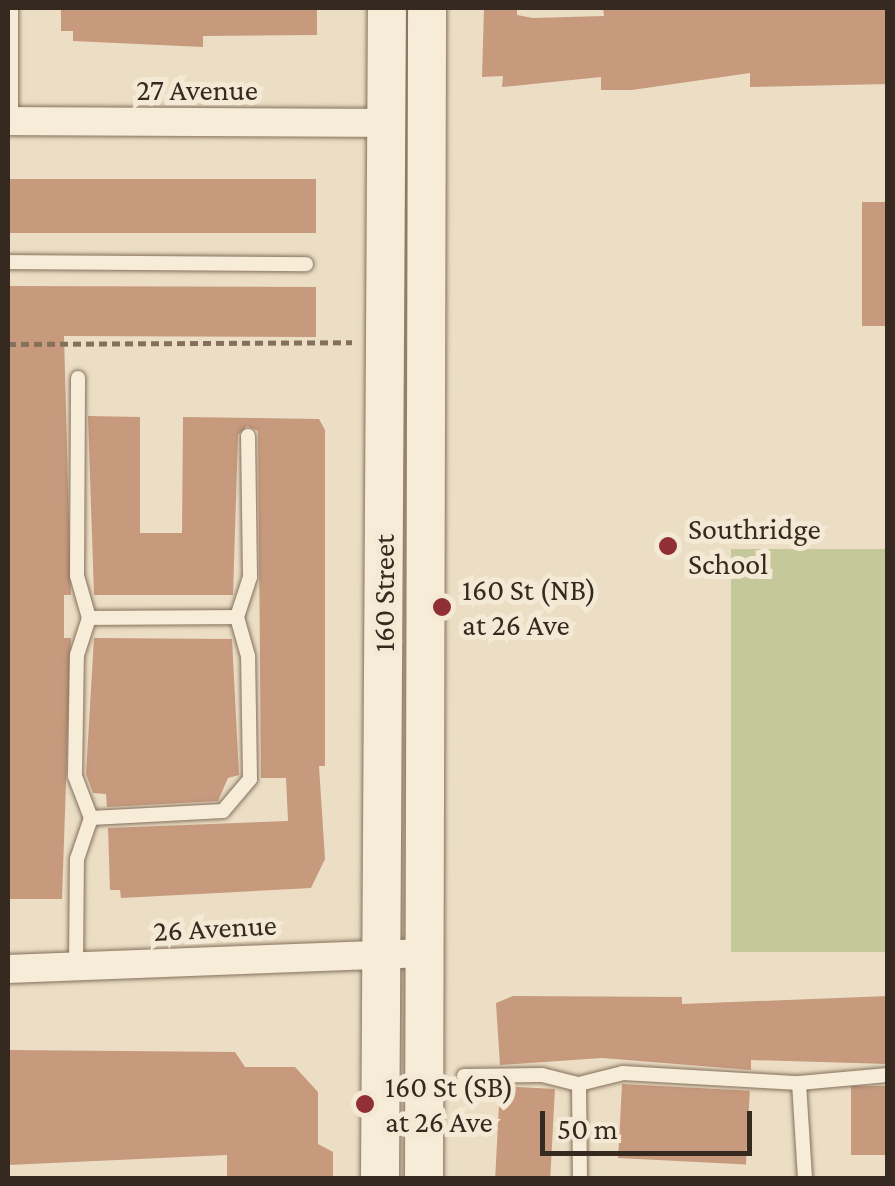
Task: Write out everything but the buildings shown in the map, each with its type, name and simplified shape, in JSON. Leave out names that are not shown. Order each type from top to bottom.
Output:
[{"type":"main road","name":"160 Street","points":[[380,1178],[387,8]]},
{"type":"main road","name":"160 Street","points":[[424,1178],[428,8]]},
{"type":"main road","points":[[386,123],[406,162],[405,318],[428,350]]},
{"type":"street","name":"27 Avenue","points":[[9,121],[386,123]]},
{"type":"street","name":"26 Avenue","points":[[8,970],[425,953]]},
{"type":"lane","points":[[9,121],[11,8]]},
{"type":"lane","points":[[8,262],[306,264]]},
{"type":"lane","points":[[76,966],[77,859],[90,818],[75,776],[77,654],[89,618],[77,576],[78,378]]},
{"type":"lane","points":[[90,818],[223,811],[241,796],[250,779],[248,674],[237,616],[250,577],[248,436]]},
{"type":"lane","points":[[89,618],[237,616]]},
{"type":"lane","points":[[464,1076],[542,1075],[580,1084],[624,1073],[799,1083],[888,1076]]},
{"type":"lane","points":[[799,1083],[805,1178]]},
{"type":"lane","points":[[580,1084],[580,1178]]},
{"type":"path","points":[[8,344],[352,342]]},
{"type":"green space","points":[[731,549],[887,549],[887,952],[731,952]]},
{"type":"place","name":"Southridge School","points":[[668,546]]},
{"type":"place","name":"160 St (NB) at 26 Ave","points":[[442,607]]},
{"type":"place","name":"160 St (SB) at 26 Ave","points":[[365,1104]]}]
